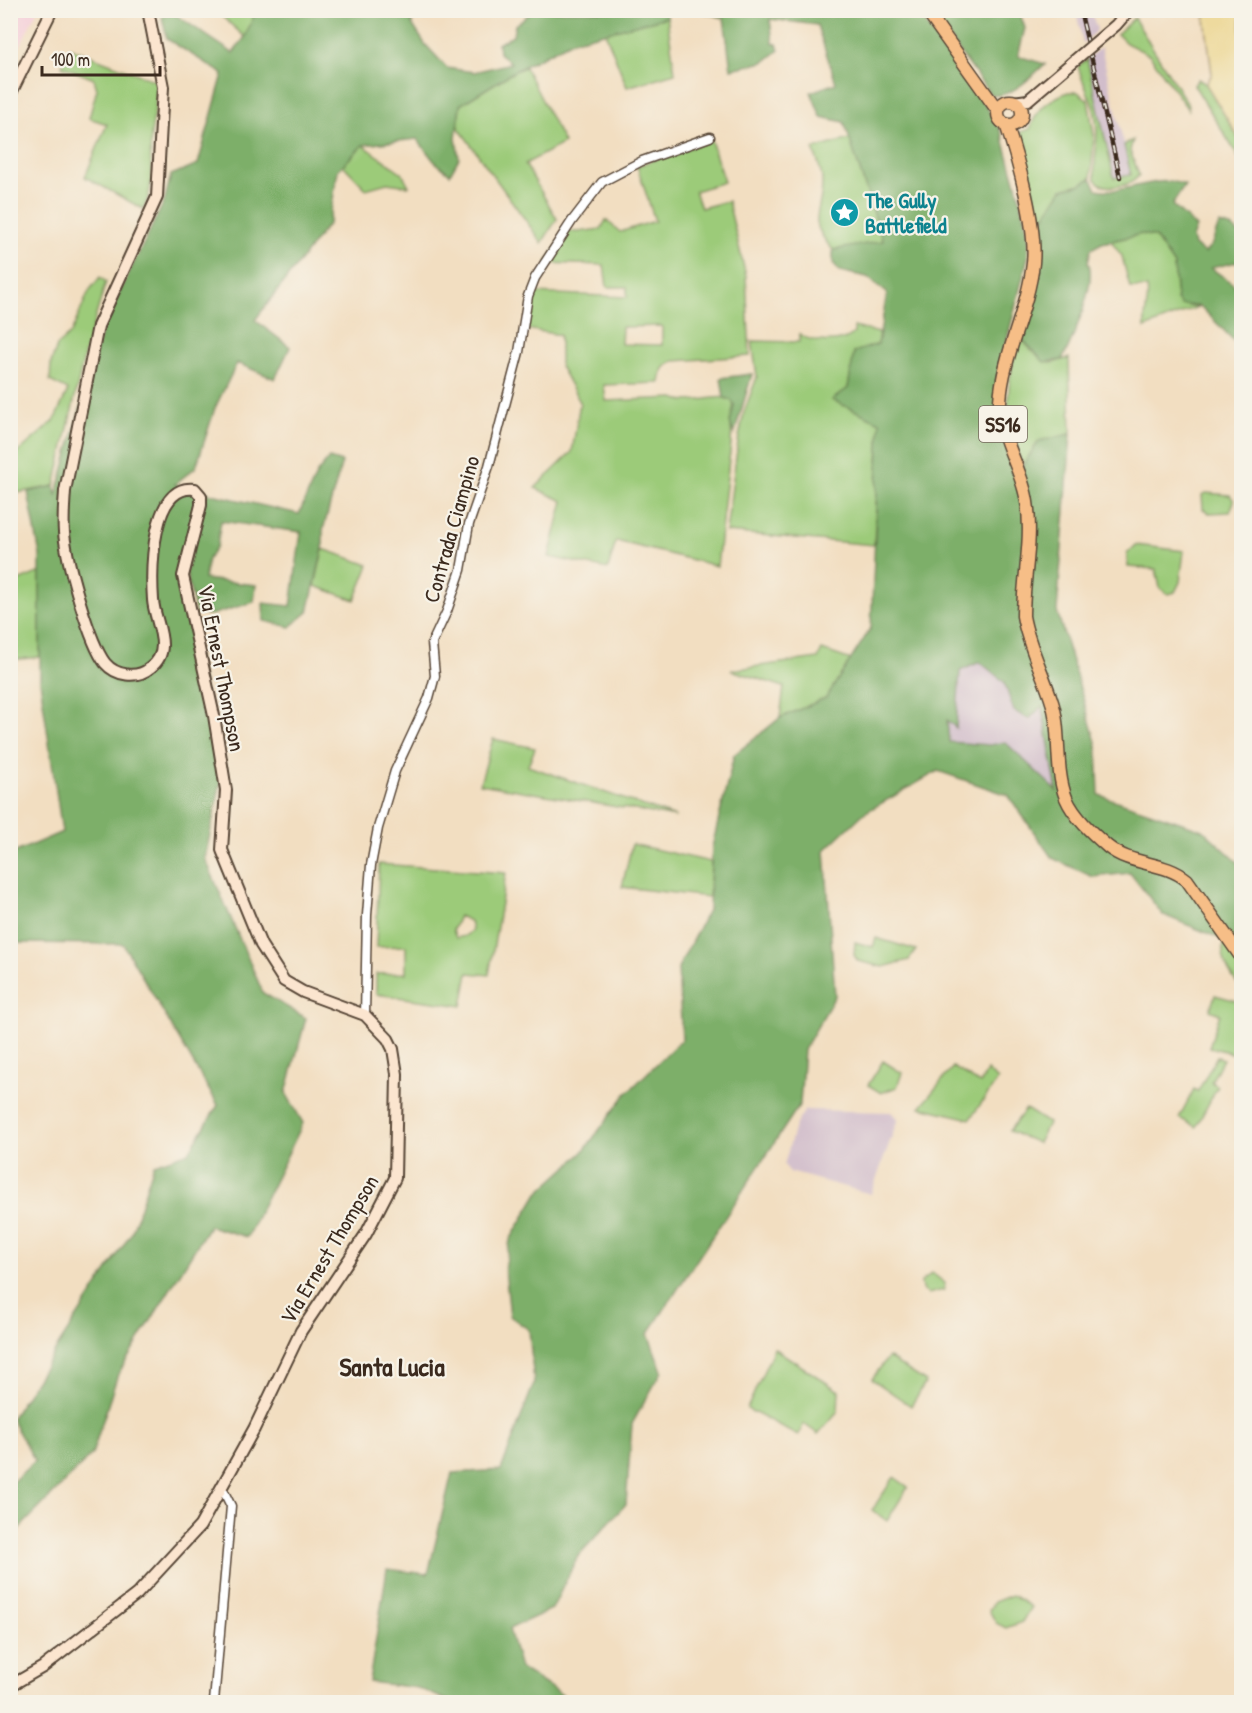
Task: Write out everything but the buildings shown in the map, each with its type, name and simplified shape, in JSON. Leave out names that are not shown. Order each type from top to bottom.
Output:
[{"type":"main road","name":"SS16","points":[[926,10],[987,99],[1004,106],[1019,106],[1014,120],[1011,145],[1030,219],[1033,262],[1000,402],[1006,442],[1024,488],[1029,512],[1023,616],[1026,632],[1052,700],[1066,798],[1074,812],[1091,830],[1126,859],[1176,871],[1187,880],[1242,958]]},
{"type":"main road","name":"SS16","points":[[1004,106],[999,118],[1014,120]]},
{"type":"street","points":[[10,95],[52,10]]},
{"type":"street","name":"Via Ernest Thompson","points":[[10,1686],[43,1667],[137,1594],[200,1526],[254,1429],[301,1331],[366,1234],[396,1178],[396,1063],[388,1040],[365,1015],[303,992],[284,981],[261,945],[222,850],[226,790],[214,716],[183,576],[201,505],[201,496],[195,489],[187,488],[178,491],[169,499],[155,528],[153,600],[161,635],[161,651],[156,664],[143,673],[127,675],[113,670],[105,662],[87,620],[65,541],[65,491],[98,326],[157,197],[163,87],[148,10]]},
{"type":"street","points":[[1014,120],[1028,100],[1116,26],[1129,10]]},
{"type":"street","points":[[1004,106],[1028,100]]},
{"type":"street","name":"Contrada Ciampino","points":[[365,1015],[367,915],[371,865],[378,828],[395,771],[429,698],[435,676],[432,643],[447,611],[460,570],[469,525],[489,466],[519,352],[528,296],[535,278],[572,220],[602,182],[642,161],[710,137]]},
{"type":"street","points":[[214,1702],[231,1506],[222,1488]]},
{"type":"shaded area","points":[[10,11],[37,11],[11,64]]},
{"type":"shaded area","points":[[1076,11],[1091,11],[1097,30],[1083,43]]},
{"type":"shaded area","points":[[1101,47],[1131,175],[1113,178],[1087,59]]},
{"type":"shaded area","points":[[980,662],[1004,682],[1014,711],[1042,705],[1058,792],[1005,742],[990,745],[949,742],[946,720],[956,727],[960,671]]},
{"type":"shaded area","points":[[805,1110],[891,1112],[898,1119],[871,1194],[790,1172],[784,1165],[795,1126]]},
{"type":"green space","points":[[216,11],[256,11],[245,37]]},
{"type":"green space","points":[[256,11],[412,11],[412,24],[425,44],[447,68],[474,72],[511,63],[499,53],[498,44],[513,35],[515,25],[533,11],[667,11],[667,17],[572,41],[513,72],[460,105],[456,138],[459,158],[450,174],[434,161],[417,139],[363,145],[338,170],[329,223],[255,320],[290,347],[275,379],[237,363],[215,408],[196,467],[175,484],[194,492],[198,500],[178,589],[200,667],[221,781],[205,858],[263,993],[306,1018],[286,1093],[303,1123],[247,1237],[209,1226],[118,1374],[92,1454],[11,1537],[11,1483],[35,1461],[11,1419],[132,1232],[154,1164],[189,1152],[218,1105],[123,944],[11,943],[11,854],[62,832],[40,681],[40,555],[28,492],[55,486],[56,497],[103,326],[164,202],[171,175],[198,164],[223,74],[167,39],[162,17],[173,13],[233,53],[245,37]]},
{"type":"green space","points":[[698,11],[916,11],[983,101],[1001,131],[1025,217],[1029,240],[1028,257],[998,375],[1017,474],[1039,441],[1071,434],[1057,611],[1097,745],[1099,795],[1203,830],[1241,865],[1241,947],[1163,915],[1130,873],[1093,877],[1052,858],[1008,795],[938,771],[864,813],[825,850],[835,996],[804,1050],[800,1104],[648,1334],[662,1371],[632,1424],[626,1504],[578,1556],[552,1609],[509,1629],[520,1668],[573,1702],[451,1702],[418,1688],[369,1682],[387,1569],[428,1574],[452,1473],[501,1470],[534,1383],[529,1330],[510,1316],[505,1270],[510,1240],[538,1193],[583,1152],[625,1095],[682,1039],[678,968],[709,908],[712,847],[734,755],[780,718],[826,698],[871,628],[880,422],[832,400],[848,388],[854,352],[878,344],[887,293],[867,277],[839,271],[833,263],[833,250],[883,241],[844,122],[821,117],[811,92],[836,83],[817,25],[770,19],[773,43],[777,44],[779,50],[764,62],[731,69],[724,18]],"holes":[[[980,662],[1004,682],[1014,711],[1029,719],[1042,706],[1057,791],[1005,742],[990,745],[949,742],[947,720],[956,728],[960,671]]]},
{"type":"green space","points":[[930,11],[1019,11],[1025,28],[1018,56],[1045,64],[1013,90],[1006,94],[991,95]]},
{"type":"green space","points":[[667,17],[675,73],[627,87],[605,32]]},
{"type":"green space","points":[[1134,18],[1187,103],[1189,111],[1150,55],[1126,43],[1117,34]]},
{"type":"green space","points":[[70,48],[156,81],[156,102],[150,146],[151,182],[143,209],[85,177],[107,124],[89,118],[97,89],[94,79],[62,66]]},
{"type":"green space","points":[[1087,59],[1114,178],[1131,175],[1124,145],[1133,140],[1130,150],[1139,175],[1124,185],[1105,186],[1095,179],[1096,121],[1078,66]]},
{"type":"green space","points":[[525,67],[564,143],[525,164],[557,219],[542,243],[458,127],[460,105]]},
{"type":"green space","points":[[1198,79],[1206,84],[1241,142],[1241,161],[1194,85]]},
{"type":"green space","points":[[1068,92],[1078,92],[1088,100],[1094,135],[1091,178],[1081,184],[1062,189],[1043,218],[1043,230],[1039,236],[1022,171],[1021,132],[1030,129],[1036,115],[1044,106]]},
{"type":"green space","points":[[850,139],[883,242],[833,250],[824,239],[817,223],[822,177],[813,149]]},
{"type":"green space","points":[[711,140],[724,182],[695,191],[701,208],[728,201],[746,276],[750,356],[674,361],[664,369],[660,383],[604,385],[606,401],[674,398],[688,401],[727,398],[732,401],[734,406],[731,443],[717,566],[616,541],[608,569],[549,557],[563,501],[535,488],[572,452],[580,402],[560,366],[560,335],[526,329],[533,293],[627,297],[627,287],[607,287],[604,265],[546,263],[567,231],[601,229],[606,220],[620,232],[655,221],[637,166]],"holes":[[[662,326],[662,345],[621,344],[622,327]]]},
{"type":"green space","points":[[363,145],[402,173],[409,186],[387,183],[366,189],[343,165]]},
{"type":"green space","points":[[1091,178],[1097,189],[1107,190],[1162,182],[1185,185],[1172,205],[1196,227],[1192,238],[1194,245],[1205,253],[1212,244],[1219,224],[1233,228],[1241,235],[1241,261],[1211,268],[1236,286],[1241,294],[1241,348],[1200,306],[1181,305],[1177,300],[1174,265],[1155,237],[1142,234],[1102,243],[1091,249],[1088,262],[1090,283],[1087,296],[1062,360],[1044,362],[1019,336],[1037,278],[1043,218],[1063,189],[1081,184]]},
{"type":"green space","points":[[1142,234],[1155,237],[1174,265],[1176,291],[1188,306],[1200,306],[1145,328],[1147,288],[1130,288],[1122,256],[1111,241]]},
{"type":"green space","points":[[100,277],[106,282],[85,352],[55,486],[11,494],[10,459],[54,421],[68,390],[50,381],[51,363],[57,346],[71,333],[89,291]]},
{"type":"green space","points":[[854,327],[880,333],[878,344],[851,371],[848,388],[880,421],[874,545],[726,532],[744,412],[757,377],[752,341],[799,342],[800,334],[812,340],[836,341],[849,337],[854,333]]},
{"type":"green space","points":[[1019,336],[1032,351],[1052,363],[1069,358],[1071,434],[1039,441],[1023,465],[1011,433],[1008,402],[1011,369]]},
{"type":"green space","points":[[752,374],[734,435],[730,422],[734,405],[731,400],[724,398],[721,378]]},
{"type":"green space","points":[[329,458],[342,462],[323,530],[323,549],[308,612],[290,627],[264,621],[263,603],[291,606],[301,532],[221,521],[217,546],[208,559],[204,579],[256,585],[254,602],[211,615],[196,614],[186,573],[207,493],[299,514],[317,473]]},
{"type":"green space","points":[[1205,493],[1230,495],[1234,501],[1230,512],[1209,513],[1203,509],[1202,495]]},
{"type":"green space","points":[[1136,545],[1184,551],[1180,582],[1175,592],[1168,594],[1160,588],[1156,569],[1128,567],[1127,554]]},
{"type":"green space","points":[[323,549],[369,565],[355,600],[315,586]]},
{"type":"green space","points":[[40,572],[40,657],[11,660],[11,584]]},
{"type":"green space","points":[[822,650],[851,660],[826,698],[780,718],[784,687],[731,670],[818,658]]},
{"type":"green space","points":[[493,739],[535,748],[528,766],[676,817],[480,784]]},
{"type":"green space","points":[[632,844],[711,862],[709,897],[622,887]]},
{"type":"green space","points":[[379,864],[506,873],[489,975],[468,973],[462,1006],[376,994],[376,974],[406,973],[406,946],[376,947]],"holes":[[[459,916],[470,921],[472,930],[465,936],[456,938],[453,930]]]},
{"type":"green space","points":[[876,938],[916,950],[909,960],[883,967],[858,961],[854,955],[855,942],[873,947]]},
{"type":"green space","points":[[1224,941],[1241,962],[1241,987],[1226,966],[1223,953]]},
{"type":"green space","points":[[1215,995],[1241,1002],[1241,1044],[1236,1054],[1209,1047],[1220,1014],[1210,1010]]},
{"type":"green space","points":[[1217,1056],[1223,1059],[1211,1082],[1218,1086],[1196,1127],[1179,1118],[1194,1089],[1198,1091]]},
{"type":"green space","points":[[883,1061],[902,1073],[897,1087],[881,1093],[868,1085]]},
{"type":"green space","points":[[953,1067],[980,1084],[987,1071],[998,1080],[970,1119],[920,1107]]},
{"type":"green space","points":[[1026,1109],[1048,1123],[1038,1143],[1009,1131]]},
{"type":"green space","points":[[932,1273],[945,1283],[944,1290],[928,1294],[922,1289],[921,1282]]},
{"type":"green space","points":[[774,1348],[839,1391],[838,1411],[818,1434],[804,1424],[798,1435],[747,1409]]},
{"type":"green space","points":[[888,1357],[926,1382],[911,1406],[872,1379]]},
{"type":"green space","points":[[894,1477],[908,1487],[887,1521],[872,1510]]},
{"type":"green space","points":[[1012,1595],[1031,1607],[1022,1622],[1006,1628],[996,1623],[989,1610],[994,1602]]},
{"type":"sand","points":[[1204,11],[1241,11],[1241,142],[1206,84],[1212,74]]},
{"type":"railway","points":[[1080,10],[1120,177]]},
{"type":"place","name":"The Gully Battlefield","points":[[844,213]]},
{"type":"district","name":"Santa Lucia","points":[[392,1366]]}]
